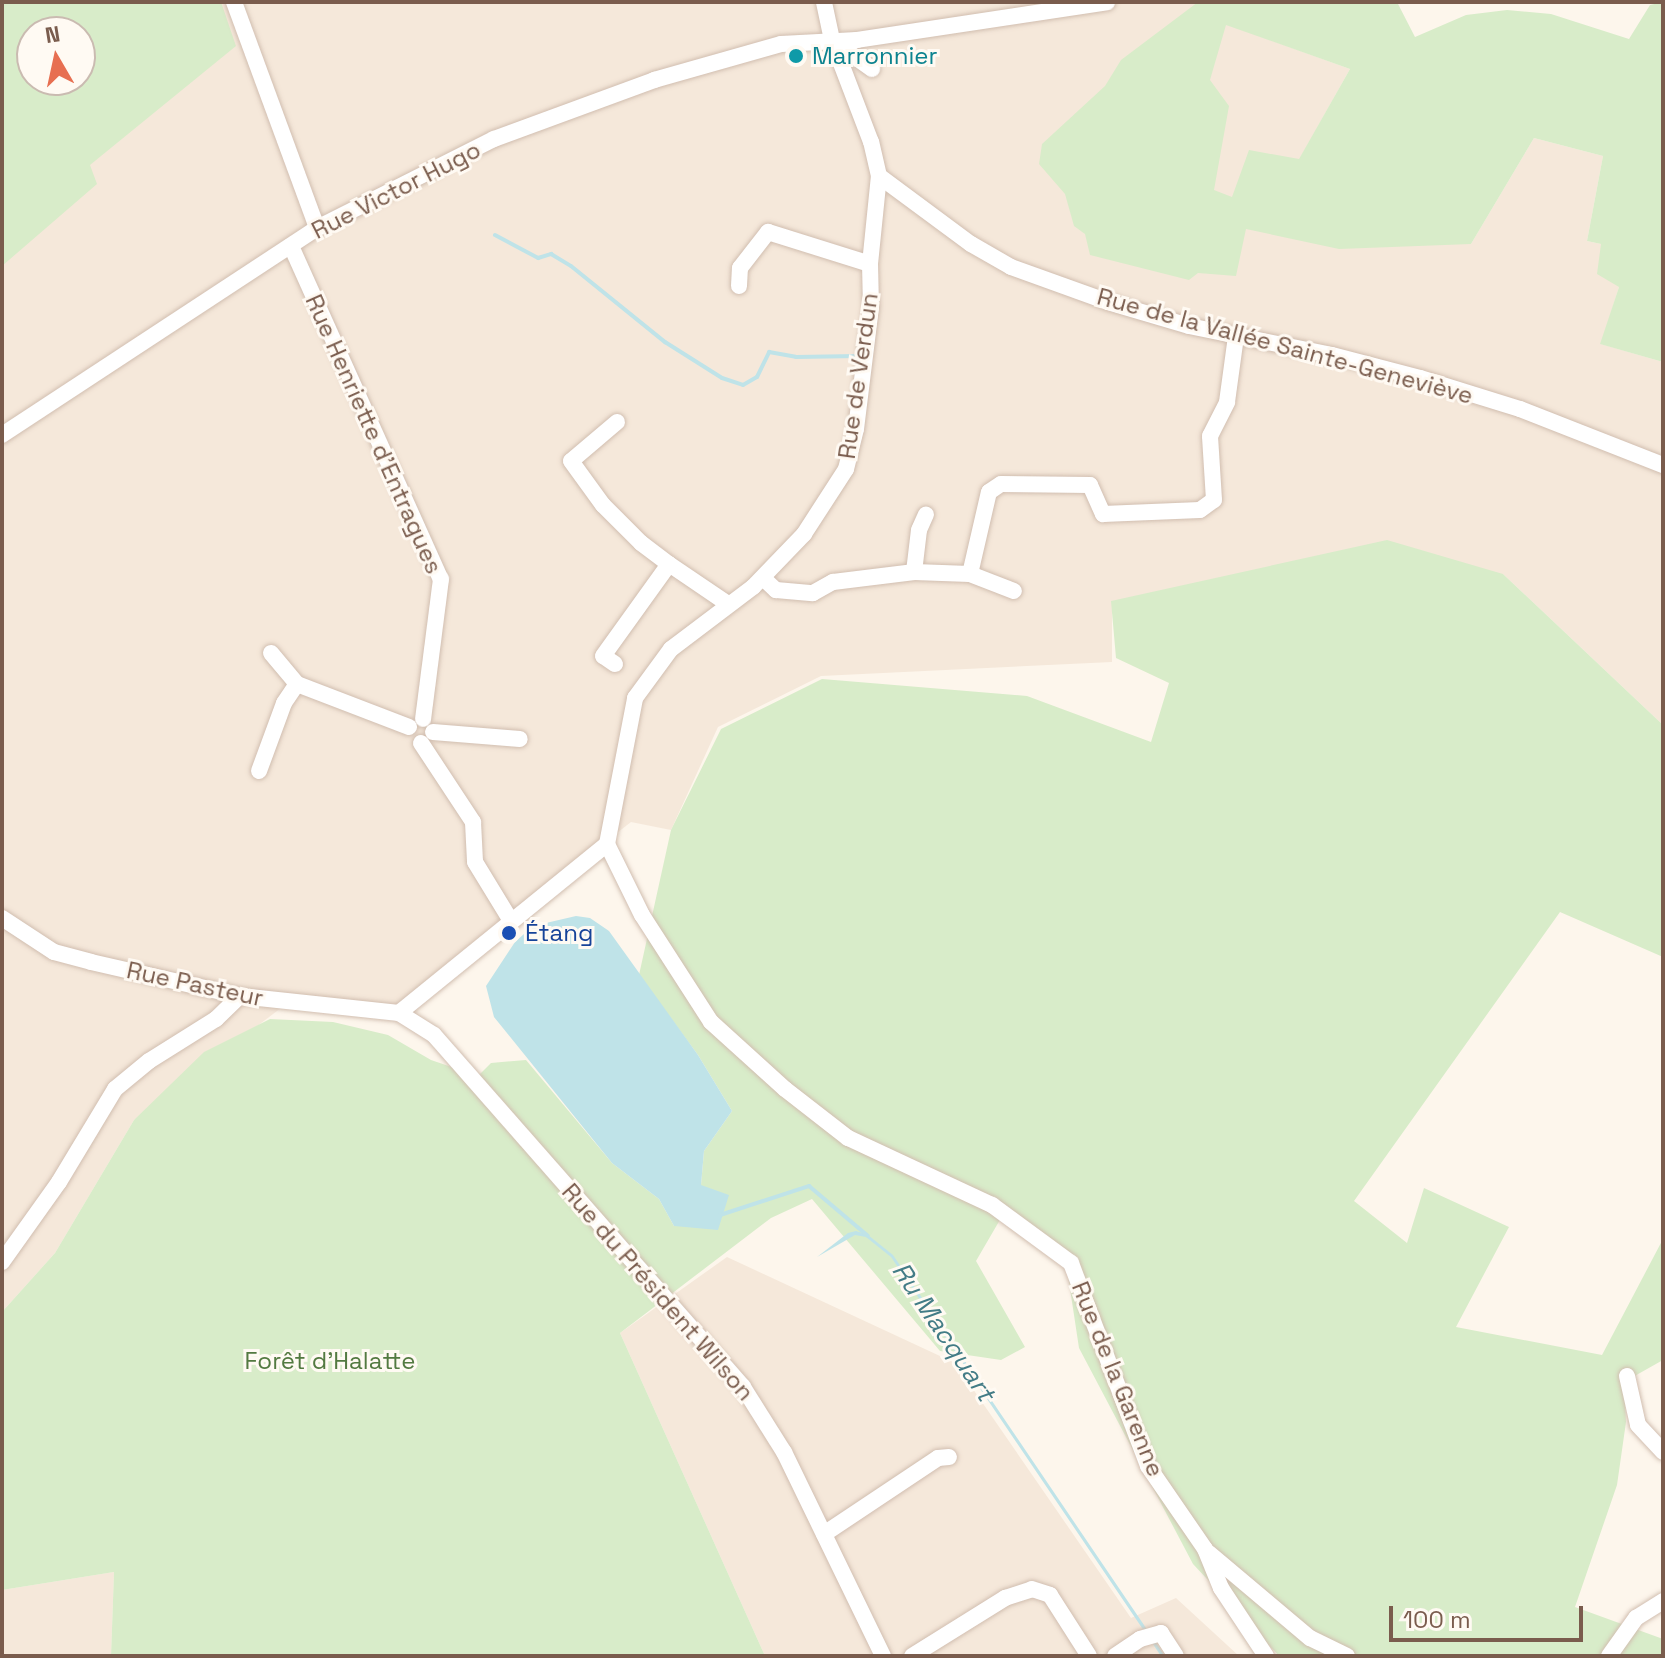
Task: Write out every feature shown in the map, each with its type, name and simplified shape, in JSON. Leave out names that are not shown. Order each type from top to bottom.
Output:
[{"type":"street","points":[[234,2],[317,228]]},
{"type":"street","name":"Rue de Verdun","points":[[607,844],[635,698],[671,649],[763,578],[804,534],[846,469],[856,429],[871,307],[870,264],[879,176],[866,128],[832,40],[824,2]]},
{"type":"street","name":"Rue Victor Hugo","points":[[2,435],[317,228],[494,139],[654,80],[781,44],[932,30],[1107,2]]},
{"type":"street","points":[[832,40],[872,69]]},
{"type":"street","name":"Rue de la Vallée Sainte-Geneviève","points":[[879,176],[971,244],[1011,267],[1108,302],[1236,336],[1332,355],[1434,382],[1520,409],[1663,465]]},
{"type":"street","points":[[739,286],[740,268],[768,232],[870,264]]},
{"type":"street","name":"Rue Henriette d'Entragues","points":[[291,246],[441,579],[421,730]]},
{"type":"street","points":[[970,574],[989,492],[1001,484],[1090,485],[1103,514],[1200,510],[1214,500],[1210,436],[1227,402],[1236,336]]},
{"type":"street","points":[[617,422],[571,461],[603,505],[641,543],[728,604]]},
{"type":"street","points":[[914,572],[919,530],[926,514]]},
{"type":"street","points":[[615,664],[603,656],[669,564]]},
{"type":"street","points":[[763,578],[776,590],[813,593],[833,582],[914,572],[970,574],[1014,591]]},
{"type":"street","points":[[271,653],[297,684],[421,730],[520,739]]},
{"type":"street","points":[[259,771],[284,703],[297,684]]},
{"type":"street","points":[[421,730],[473,822],[475,862],[511,921]]},
{"type":"street","points":[[399,1013],[607,844]]},
{"type":"street","name":"Rue de la Garenne","points":[[607,844],[642,915],[711,1022],[785,1089],[848,1138],[992,1205],[1071,1263],[1148,1466],[1205,1549]]},
{"type":"street","name":"Rue Pasteur","points":[[2,918],[54,952],[240,996],[399,1013]]},
{"type":"street","points":[[2,1262],[59,1182],[115,1089],[149,1061],[216,1019],[240,996]]},
{"type":"street","name":"Rue du Président Wilson","points":[[399,1013],[434,1035],[743,1387],[784,1452],[883,1656]]},
{"type":"street","points":[[1627,1376],[1638,1425],[1663,1452]]},
{"type":"street","points":[[824,1534],[938,1458],[949,1457]]},
{"type":"street","points":[[1205,1549],[1221,1588],[1266,1656]]},
{"type":"street","points":[[1205,1549],[1310,1638],[1347,1656]]},
{"type":"street","points":[[912,1656],[1005,1598],[1032,1589],[1050,1595],[1089,1656]]},
{"type":"street","points":[[1609,1656],[1636,1618],[1663,1601]]},
{"type":"street","points":[[1115,1656],[1148,1636],[1161,1633],[1176,1656]]},
{"type":"shaded area","points":[[2,2],[1202,2],[1226,24],[1350,69],[1299,160],[1471,244],[1534,138],[1603,156],[1587,241],[1601,244],[1619,287],[1601,344],[1663,362],[1663,725],[1503,574],[1112,601],[1112,662],[821,676],[718,727],[671,830],[631,822],[397,1005],[298,995],[134,1120],[55,1253],[2,1312]]},
{"type":"shaded area","points":[[727,1257],[955,1363],[1131,1618],[1176,1598],[1239,1656],[765,1656],[620,1333]]},
{"type":"shaded area","points":[[114,1572],[111,1656],[2,1656],[2,1590]]},
{"type":"green space","points":[[2,2],[221,2],[236,46],[90,165],[97,184],[2,266]]},
{"type":"green space","points":[[1198,2],[1397,2],[1415,37],[1466,15],[1507,10],[1551,14],[1629,39],[1650,5],[1663,2],[1663,362],[1600,344],[1619,287],[1597,274],[1601,244],[1587,241],[1603,156],[1534,138],[1471,244],[1339,249],[1246,229],[1236,276],[1198,273],[1189,280],[1090,255],[1085,234],[1074,226],[1065,194],[1039,164],[1042,144],[1105,86],[1121,60]],"holes":[[[1226,25],[1350,69],[1299,159],[1249,150],[1232,197],[1214,190],[1229,106],[1210,80]]]},
{"type":"green space","name":"Forêt d'Halatte","points":[[1387,540],[1503,574],[1663,725],[1663,957],[1560,912],[1354,1201],[1407,1243],[1424,1188],[1509,1227],[1456,1327],[1602,1355],[1663,1239],[1663,1360],[1624,1382],[1626,1422],[1617,1485],[1575,1607],[1663,1639],[1663,1656],[1279,1656],[1193,1564],[1079,1348],[1064,1249],[1001,1218],[976,1261],[1025,1347],[1001,1360],[940,1351],[812,1199],[771,1218],[620,1333],[765,1656],[111,1656],[114,1572],[2,1590],[2,1312],[55,1253],[134,1120],[204,1052],[270,1019],[333,1022],[388,1035],[431,1060],[478,1076],[491,1063],[526,1060],[612,1163],[659,1199],[674,1226],[701,1185],[704,1151],[732,1111],[698,1055],[639,975],[671,830],[721,729],[822,679],[1027,696],[1151,742],[1169,683],[1116,658],[1111,601]]},
{"type":"water","points":[[576,916],[590,918],[609,931],[698,1055],[732,1111],[704,1151],[701,1185],[729,1195],[718,1230],[674,1226],[659,1199],[612,1163],[494,1017],[486,986],[515,942],[533,926]]},
{"type":"water","points":[[856,1231],[868,1235],[893,1255],[1165,1656],[1161,1656],[891,1257],[866,1237],[855,1235],[817,1257],[848,1233]]},
{"type":"waterway","name":"Ru Macquart","points":[[495,235],[538,258],[551,254],[571,266],[665,342],[722,378],[743,385],[757,377],[769,352],[796,357],[858,356]]},
{"type":"waterway","name":"Ru Macquart","points":[[720,1215],[809,1186],[868,1236]]},
{"type":"place","name":"Marronnier","points":[[796,56]]},
{"type":"place","name":"Étang","points":[[509,933]]}]
